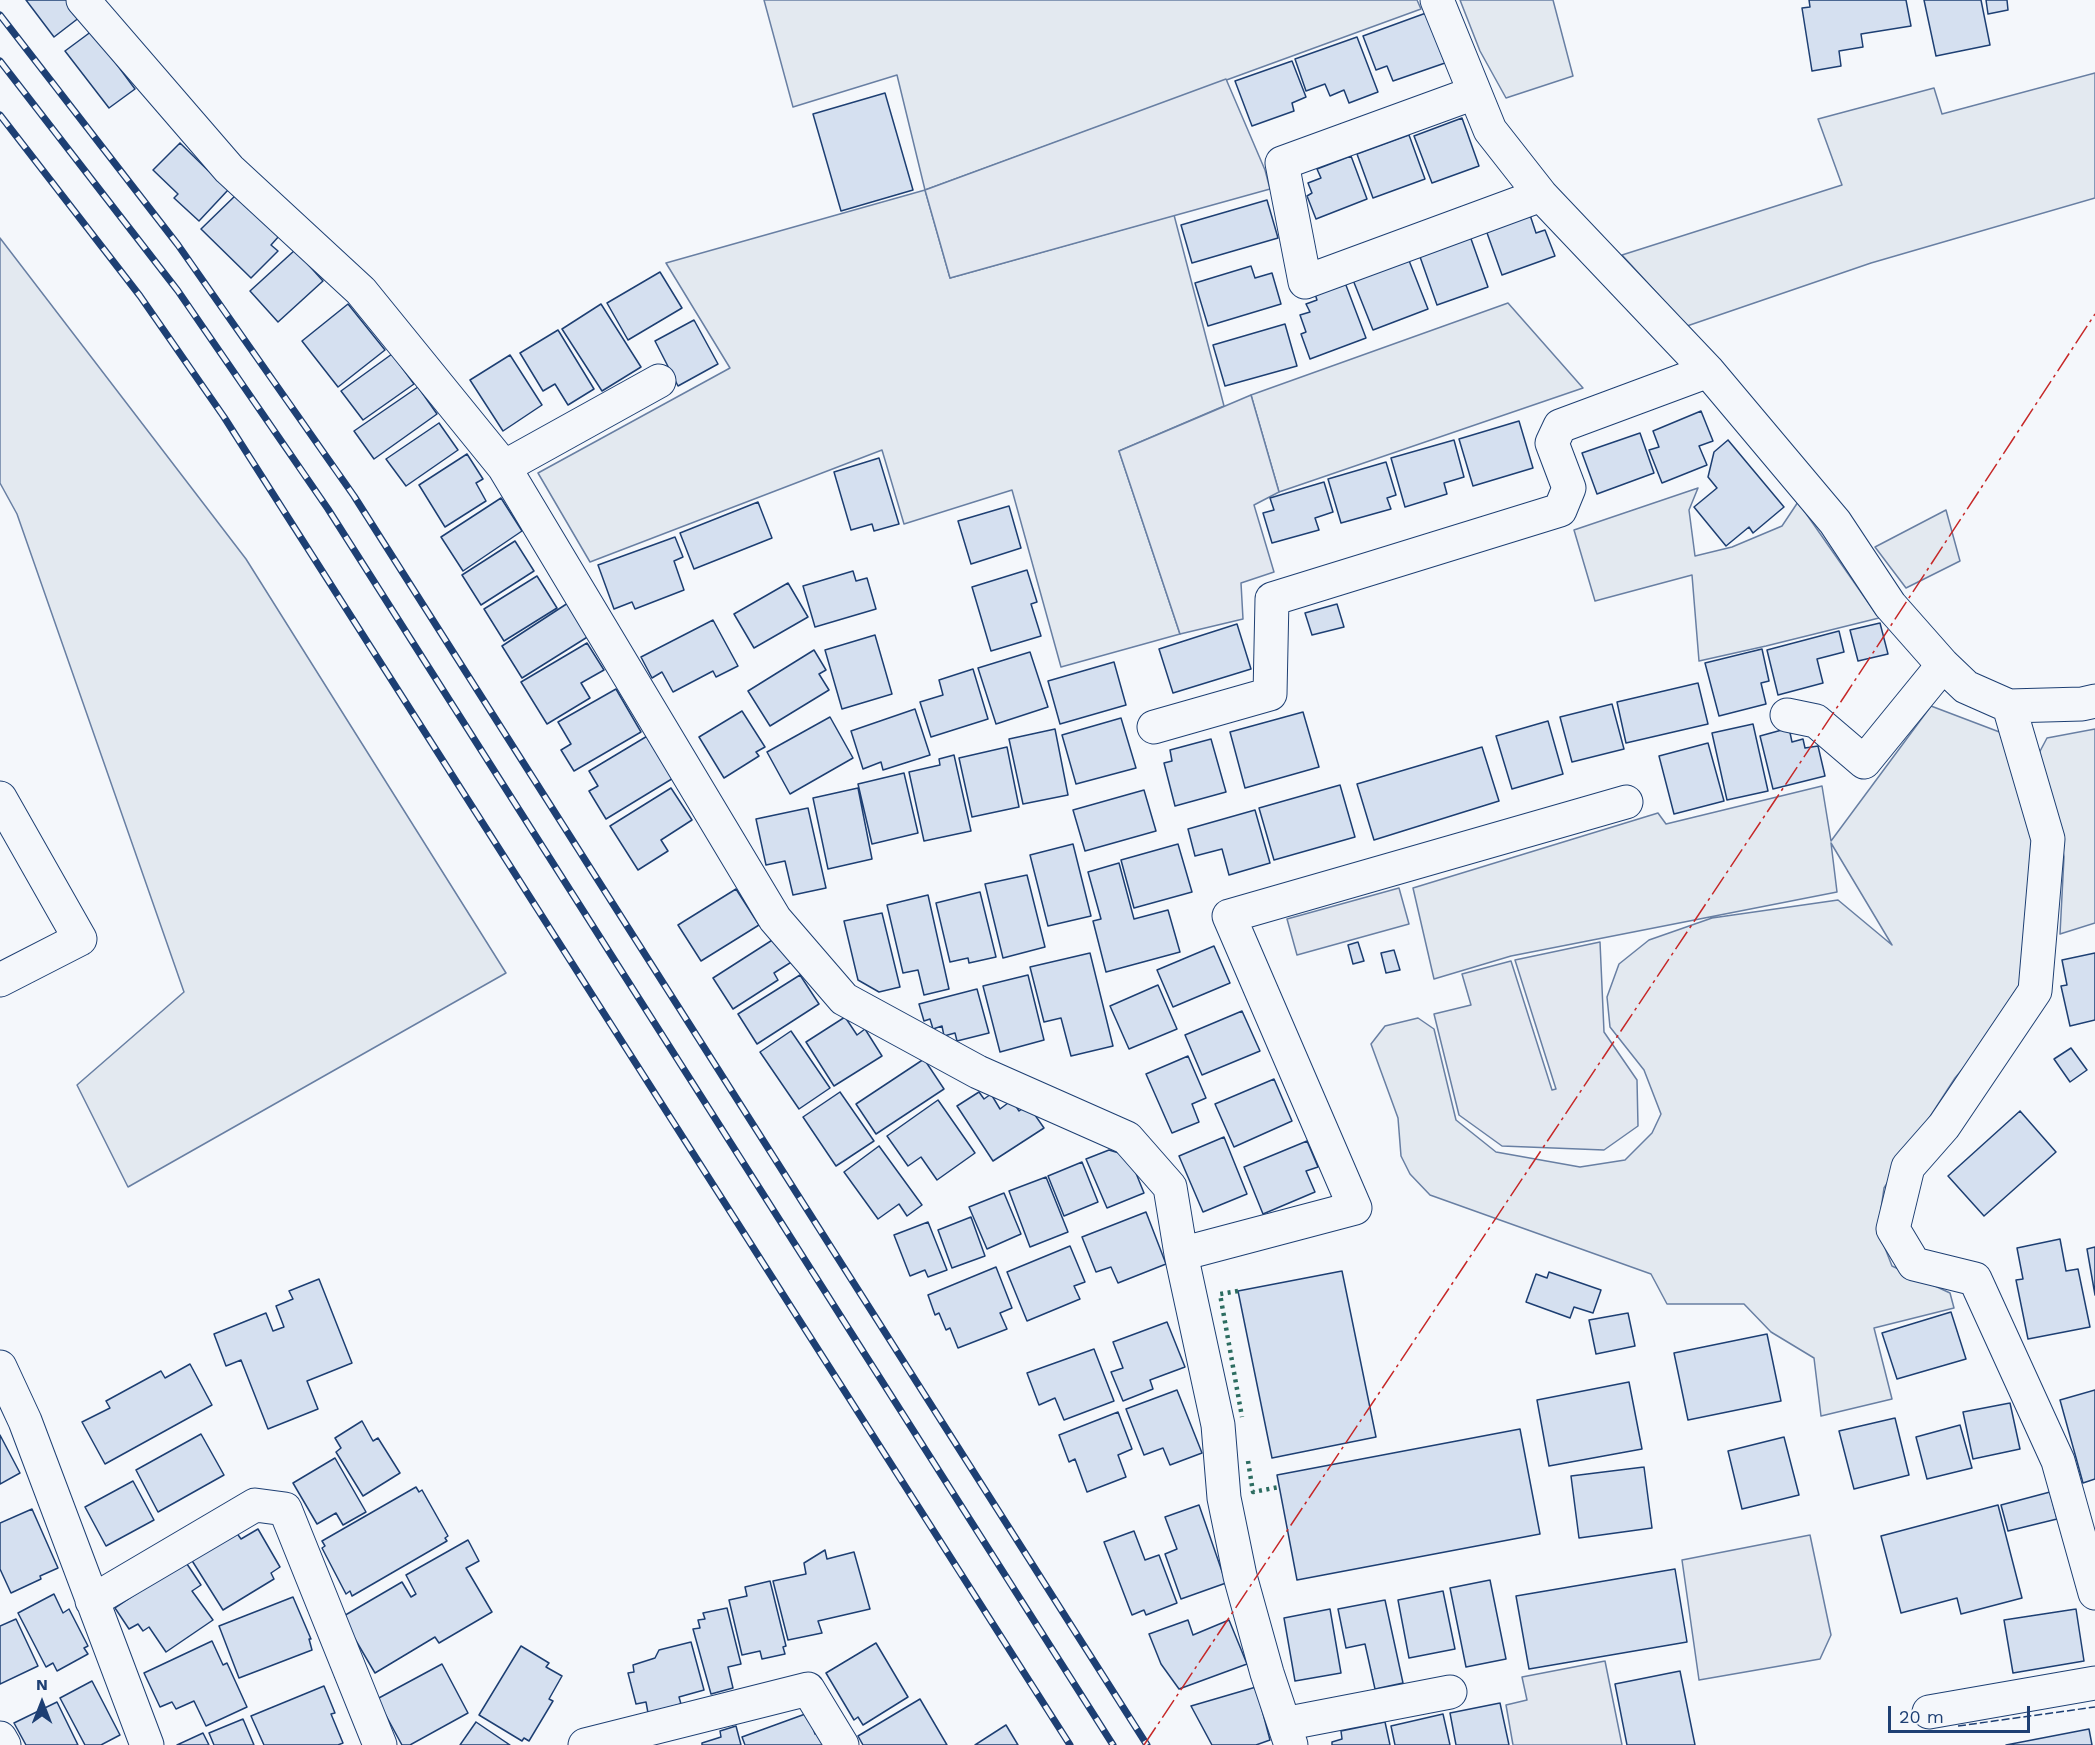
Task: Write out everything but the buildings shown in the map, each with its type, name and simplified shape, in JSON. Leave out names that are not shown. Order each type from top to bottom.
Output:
[{"type":"street","points":[[1437,0],[1490,130],[1542,195],[1708,371],[1835,522],[1890,605],[1943,665],[1966,687],[2009,706],[2082,704],[2095,701]]},
{"type":"street","points":[[84,1],[229,169],[361,291],[504,467],[775,919],[844,999],[978,1072],[1127,1138],[1170,1187],[1181,1254],[1218,1425],[1224,1498],[1240,1576],[1287,1734],[1450,1692]]},
{"type":"street","points":[[1474,93],[1282,163],[1305,282],[1542,195]]},
{"type":"street","points":[[1154,727],[1270,694],[1272,599],[1560,510],[1569,488],[1552,443],[1560,426],[1708,371]]},
{"type":"street","points":[[504,467],[659,381]]},
{"type":"street","points":[[1787,715],[1816,721],[1864,762],[1943,665]]},
{"type":"street","points":[[2009,706],[2048,839],[2035,991],[1944,1126],[1908,1167],[1893,1229],[1914,1263],[1975,1279],[2086,1525],[2095,1593]]},
{"type":"street","points":[[0,798],[80,939],[0,980]]},
{"type":"street","points":[[1181,1254],[1355,1208],[1229,916],[1626,802]]},
{"type":"street","points":[[0,1367],[25,1421],[147,1745]]},
{"type":"street","points":[[92,1601],[255,1505],[285,1509],[380,1745]]},
{"type":"street","points":[[1929,1712],[2095,1683]]},
{"type":"street","points":[[585,1745],[807,1689],[842,1745]]},
{"type":"street","points":[[0,1738],[4,1745]]},
{"type":"shaded area","points":[[764,0],[1417,0],[1421,9],[925,190],[897,75],[793,107]]},
{"type":"shaded area","points":[[1460,0],[1553,0],[1573,76],[1506,98],[1480,51]]},
{"type":"shaded area","points":[[2095,73],[2095,198],[1871,263],[1687,326],[1622,255],[1842,185],[1818,119],[1934,88],[1942,114]]},
{"type":"shaded area","points":[[1226,79],[1265,170],[1270,189],[950,278],[925,190]]},
{"type":"shaded area","points":[[925,190],[950,278],[1174,215],[1224,406],[1119,451],[1180,634],[1061,667],[1012,490],[904,524],[882,450],[590,562],[538,473],[730,368],[666,263]]},
{"type":"shaded area","points":[[0,238],[246,559],[506,973],[128,1187],[77,1085],[184,992],[17,514],[0,483]]},
{"type":"shaded area","points":[[1508,303],[1583,388],[1279,492],[1251,395]]},
{"type":"shaded area","points":[[1251,395],[1279,492],[1254,505],[1274,572],[1241,583],[1243,619],[1180,634],[1119,451]]},
{"type":"shaded area","points":[[1698,488],[1689,510],[1695,556],[1732,547],[1782,526],[1798,502],[1879,618],[1699,661],[1692,575],[1595,601],[1574,530]]},
{"type":"shaded area","points":[[1946,510],[1960,561],[1906,588],[1875,547]]},
{"type":"shaded area","points":[[1931,706],[2010,736],[2039,840],[2031,937],[2015,1007],[1955,1078],[1884,1188],[1878,1230],[1892,1266],[1950,1293],[1954,1308],[1874,1328],[1892,1399],[1821,1416],[1814,1358],[1771,1332],[1744,1304],[1667,1304],[1651,1274],[1430,1195],[1410,1174],[1401,1156],[1398,1118],[1371,1044],[1385,1026],[1418,1018],[1434,1029],[1456,1120],[1496,1152],[1580,1167],[1625,1160],[1652,1133],[1661,1114],[1644,1070],[1610,1027],[1607,997],[1619,964],[1649,940],[1712,918],[1838,900],[1892,945],[1831,843],[1837,892],[1511,956],[1434,979],[1413,888],[1658,813],[1666,824],[1822,786],[1831,841]]},
{"type":"shaded area","points":[[2095,729],[2095,923],[2060,934],[2064,857],[2056,816],[2038,755],[2047,738]]},
{"type":"shaded area","points":[[1399,888],[1409,924],[1297,955],[1287,919]]},
{"type":"shaded area","points":[[1600,942],[1604,1032],[1637,1080],[1638,1126],[1604,1150],[1502,1146],[1459,1115],[1434,1014],[1471,1005],[1462,974],[1511,961],[1552,1090],[1556,1089],[1515,960]]},
{"type":"shaded area","points":[[1810,1535],[1831,1635],[1820,1659],[1699,1680],[1682,1560]]},
{"type":"shaded area","points":[[1605,1661],[1622,1745],[1513,1745],[1506,1705],[1527,1700],[1522,1677]]},
{"type":"railway","points":[[0,15],[178,245],[354,496],[1147,1745]]},
{"type":"railway","points":[[0,61],[178,291],[328,509],[1113,1745]]},
{"type":"railway","points":[[0,115],[140,296],[224,417],[1070,1745]]},
{"type":"hedge","points":[[1238,1291],[1220,1294],[1242,1417]]},
{"type":"hedge","points":[[1248,1461],[1253,1492],[1279,1487]]},
{"type":"fence","points":[[1958,1726],[2095,1707]]},
{"type":"power","points":[[1144,1745],[1846,694],[2095,314]]}]
